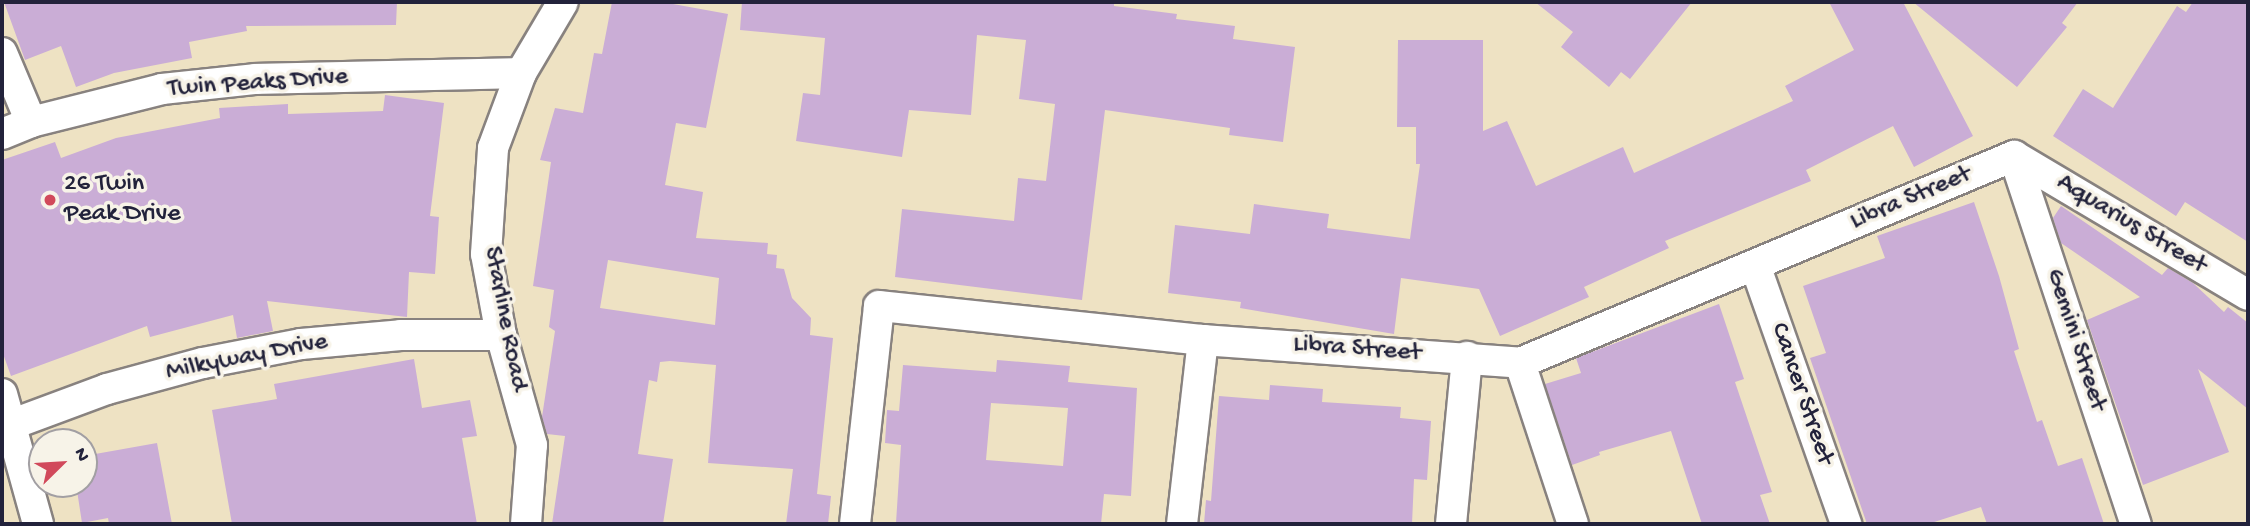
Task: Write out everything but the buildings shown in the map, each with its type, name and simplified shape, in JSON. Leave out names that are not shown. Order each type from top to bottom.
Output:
[{"type":"street","name":"Starline Road","points":[[526,524],[532,445],[501,335],[486,254],[493,148],[521,73],[563,2]]},
{"type":"street","points":[[2,53],[31,121]]},
{"type":"street","name":"Twin Peaks Drive","points":[[2,134],[31,121],[162,89],[256,79],[521,73]]},
{"type":"street","name":"Libra Street","points":[[855,524],[879,306],[1202,340],[1467,357],[1520,363],[2014,156]]},
{"type":"street","name":"Aquarius Street","points":[[2014,156],[2248,295]]},
{"type":"street","name":"Gemini Street","points":[[2014,156],[2136,524]]},
{"type":"street","name":"Cancer Street","points":[[1755,265],[1846,524]]},
{"type":"street","name":"Milkyway Drive","points":[[7,426],[155,376],[301,344],[401,335],[501,335]]},
{"type":"street","points":[[1182,524],[1202,340]]},
{"type":"street","points":[[1451,524],[1467,357]]},
{"type":"street","points":[[1520,363],[1573,524]]},
{"type":"street","points":[[2,394],[7,426],[38,524]]},
{"type":"place","name":"26 Twin Peak Drive","points":[[50,200]]}]
